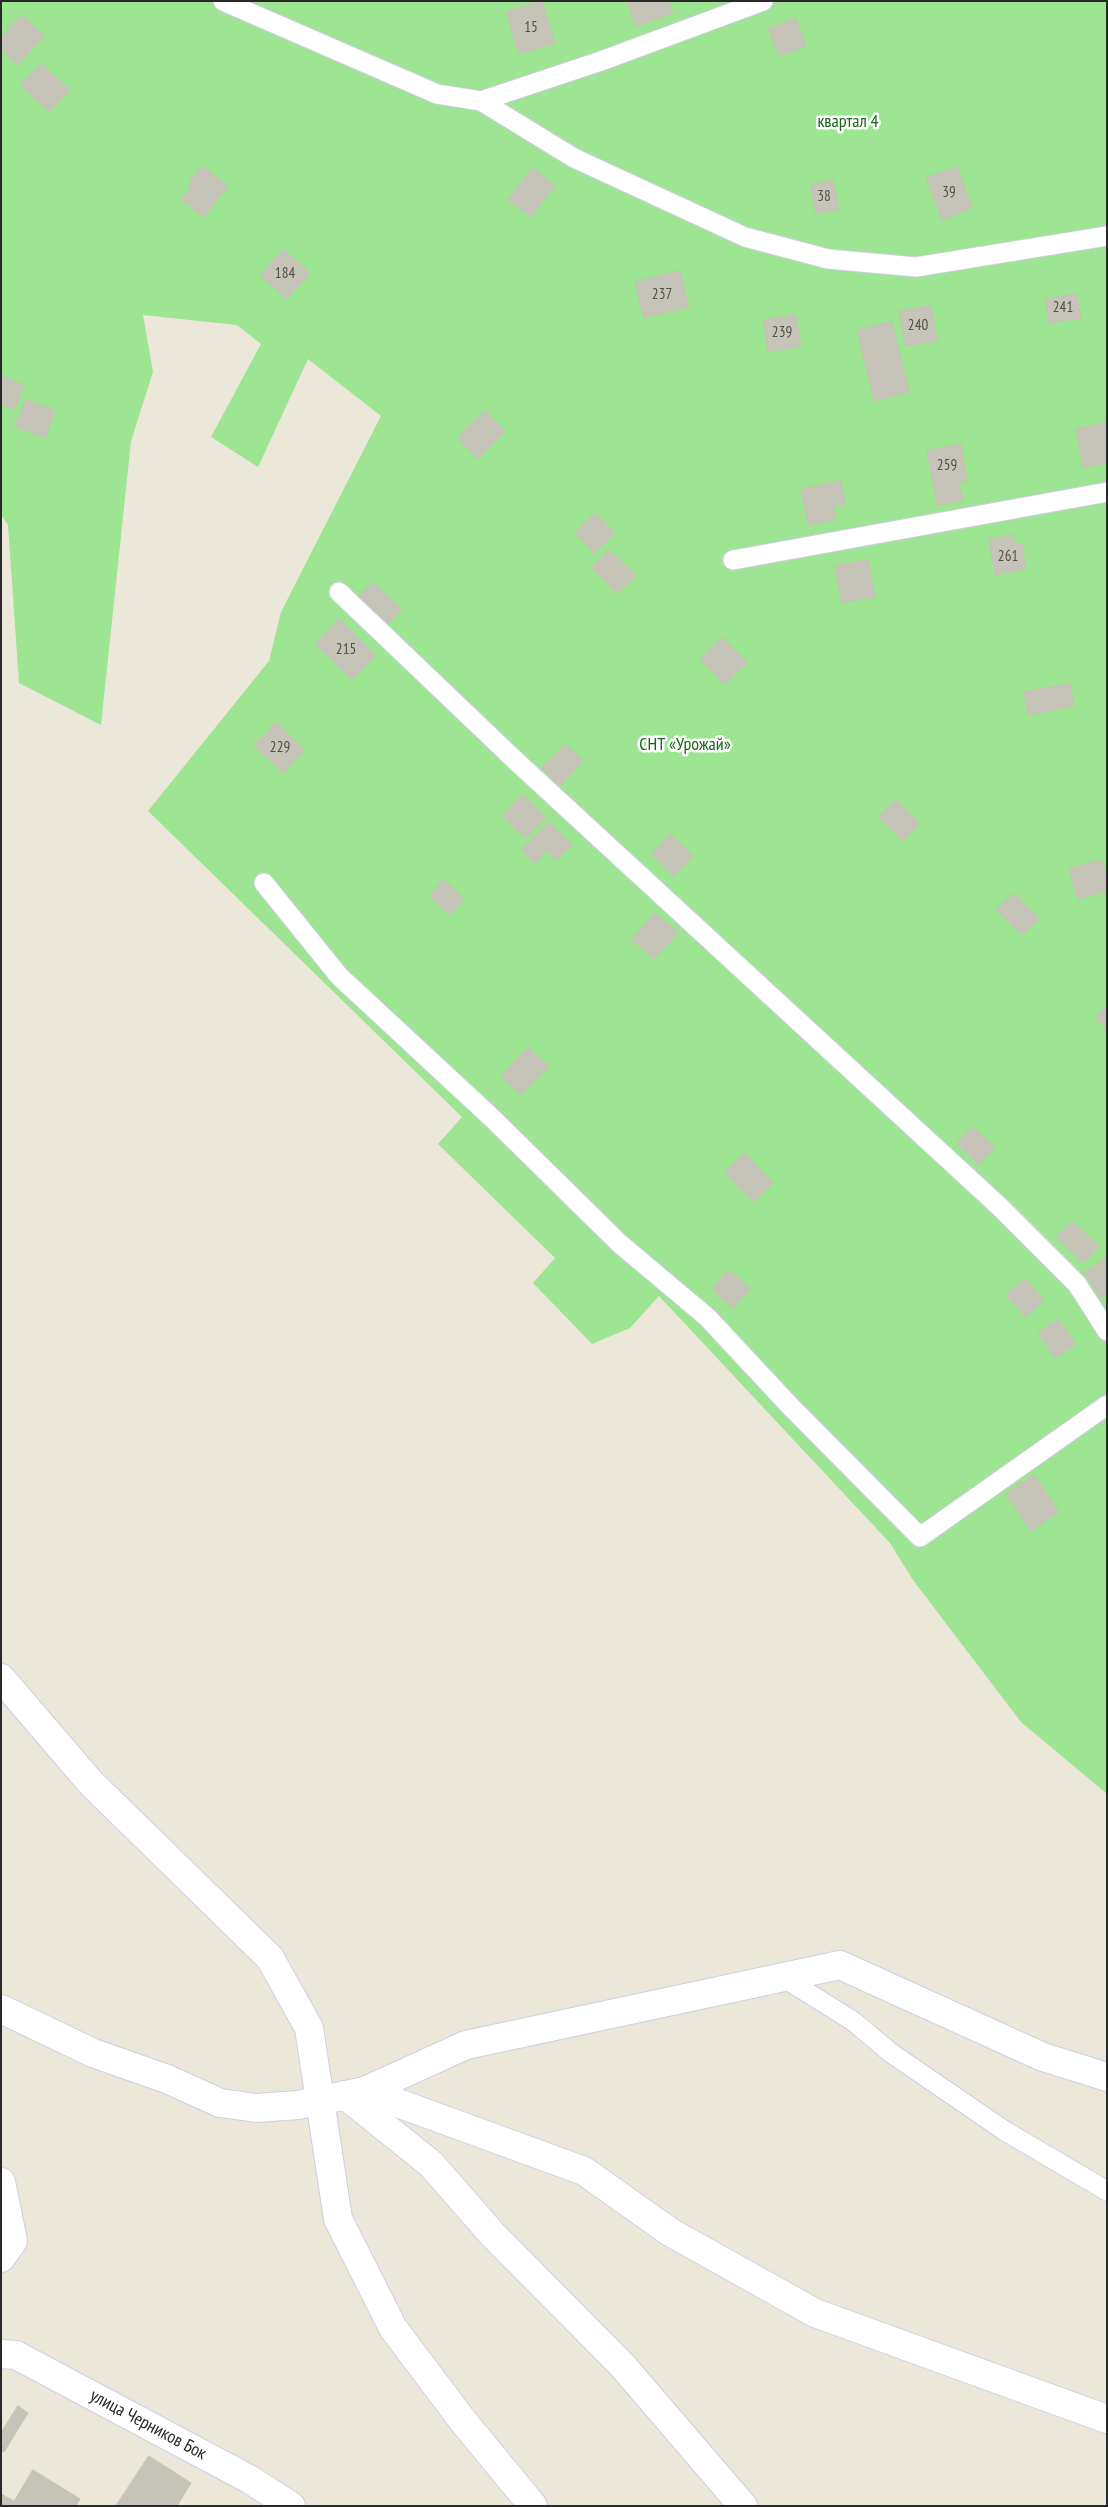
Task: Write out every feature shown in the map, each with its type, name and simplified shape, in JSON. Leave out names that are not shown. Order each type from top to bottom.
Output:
[{"type":"street","points":[[1,1678],[90,1783],[270,1958],[309,2028],[338,2219],[393,2328],[463,2421],[533,2506]]},
{"type":"street","points":[[1,2008],[93,2053],[167,2079],[220,2103],[257,2108],[298,2105],[356,2093],[466,2044],[840,1965],[1043,2057],[1107,2077]]},
{"type":"street","points":[[356,2093],[584,2171],[670,2232],[814,2312],[1107,2419]]},
{"type":"street","points":[[356,2093],[431,2164],[493,2235],[622,2365],[743,2506]]},
{"type":"street","points":[[1,2182],[13,2241],[1,2258]]},
{"type":"street","name":"улица Черников Бок","points":[[1,2354],[16,2355],[249,2479],[291,2506]]},
{"type":"lane","points":[[223,1],[437,94],[481,101],[574,158],[745,237],[828,259],[916,267],[1107,236]]},
{"type":"lane","points":[[481,101],[601,61],[763,1]]},
{"type":"lane","points":[[733,560],[1107,492]]},
{"type":"lane","points":[[338,592],[517,762],[1001,1208],[1077,1284],[1107,1331]]},
{"type":"lane","points":[[264,883],[339,976],[492,1118],[619,1243],[707,1317],[790,1406],[920,1537],[1107,1405]]},
{"type":"lane","points":[[784,1978],[852,2021],[891,2053],[1005,2132],[1107,2190]]},
{"type":"green space","name":"СНТ «Урожай»","points":[[1,1],[1107,1],[1107,1794],[1021,1722],[913,1580],[890,1543],[659,1296],[630,1328],[592,1344],[533,1283],[555,1258],[438,1144],[462,1117],[148,811],[269,661],[281,612],[381,416],[308,359],[258,467],[211,437],[261,344],[237,325],[143,315],[153,372],[131,441],[101,725],[19,683],[8,525],[1,515]]},
{"type":"building","points":[[542,1],[555,43],[519,54],[506,12]]},
{"type":"building","points":[[627,1],[669,1],[673,13],[636,26]]},
{"type":"building","points":[[22,15],[44,36],[18,65],[1,50],[1,38]]},
{"type":"building","points":[[796,18],[806,46],[779,56],[768,29]]},
{"type":"building","points":[[42,64],[70,90],[49,112],[21,85]]},
{"type":"building","points":[[202,166],[228,186],[204,217],[181,200],[191,187],[188,185]]},
{"type":"building","points":[[957,167],[972,208],[942,220],[926,178]]},
{"type":"building","points":[[532,168],[555,185],[531,217],[508,200]]},
{"type":"building","points":[[833,180],[839,209],[816,214],[810,185]]},
{"type":"building","points":[[284,249],[310,274],[287,299],[260,275]]},
{"type":"building","points":[[680,271],[689,307],[644,318],[635,282]]},
{"type":"building","points":[[1077,294],[1081,318],[1049,323],[1045,299]]},
{"type":"building","points":[[931,306],[937,341],[905,346],[899,311]]},
{"type":"building","points":[[796,315],[801,346],[768,352],[763,320]]},
{"type":"building","points":[[892,322],[909,392],[874,401],[857,330]]},
{"type":"building","points":[[1,376],[24,385],[15,409],[1,404]]},
{"type":"building","points":[[26,399],[55,411],[45,438],[15,427]]},
{"type":"building","points":[[485,411],[506,431],[478,459],[457,438]]},
{"type":"building","points":[[1107,423],[1107,463],[1083,467],[1076,429]]},
{"type":"building","points":[[961,444],[967,481],[959,482],[963,501],[937,505],[927,451]]},
{"type":"building","points":[[841,481],[845,504],[833,506],[836,519],[808,525],[801,489]]},
{"type":"building","points":[[595,513],[615,533],[595,553],[575,533]]},
{"type":"building","points":[[1013,535],[1015,545],[1022,544],[1026,569],[995,575],[989,540]]},
{"type":"building","points":[[609,550],[636,576],[617,594],[591,568]]},
{"type":"building","points":[[868,560],[875,597],[842,603],[835,566]]},
{"type":"building","points":[[373,582],[402,610],[386,626],[357,598]]},
{"type":"building","points":[[339,619],[376,655],[352,680],[315,644]]},
{"type":"building","points":[[722,637],[747,662],[725,685],[700,659]]},
{"type":"building","points":[[1070,684],[1074,706],[1028,715],[1024,692]]},
{"type":"building","points":[[276,722],[305,750],[283,773],[254,746]]},
{"type":"building","points":[[565,744],[583,761],[560,786],[542,768]]},
{"type":"building","points":[[523,795],[546,817],[525,838],[502,816]]},
{"type":"building","points":[[896,800],[920,824],[903,841],[878,817]]},
{"type":"building","points":[[549,822],[572,845],[557,860],[547,851],[535,863],[522,850]]},
{"type":"building","points":[[670,834],[693,856],[673,876],[651,854]]},
{"type":"building","points":[[1101,860],[1107,878],[1107,891],[1078,899],[1069,869]]},
{"type":"building","points":[[444,880],[464,899],[449,915],[429,896]]},
{"type":"building","points":[[1014,893],[1039,918],[1022,935],[996,910]]},
{"type":"building","points":[[655,913],[678,932],[654,959],[632,940]]},
{"type":"building","points":[[1107,1007],[1107,1030],[1095,1018]]},
{"type":"building","points":[[528,1047],[549,1067],[521,1095],[501,1076]]},
{"type":"building","points":[[973,1127],[995,1149],[979,1165],[957,1143]]},
{"type":"building","points":[[745,1153],[773,1183],[753,1202],[725,1173]]},
{"type":"building","points":[[1072,1221],[1099,1247],[1083,1263],[1056,1237]]},
{"type":"building","points":[[1107,1257],[1107,1294],[1101,1298],[1084,1273]]},
{"type":"building","points":[[729,1270],[750,1289],[733,1308],[712,1289]]},
{"type":"building","points":[[1025,1278],[1044,1300],[1025,1317],[1006,1295]]},
{"type":"building","points":[[1058,1319],[1076,1344],[1055,1358],[1038,1333]]},
{"type":"building","points":[[1034,1475],[1059,1512],[1031,1531],[1006,1494]]},
{"type":"building","points":[[18,2406],[28,2413],[4,2452],[1,2451],[1,2433]]},
{"type":"building","points":[[149,2456],[191,2483],[177,2506],[116,2506]]},
{"type":"building","points":[[33,2470],[80,2499],[76,2506],[1,2506],[1,2494],[14,2501]]},
{"type":"park label","name":"квартал 4","points":[[848,122]]}]
